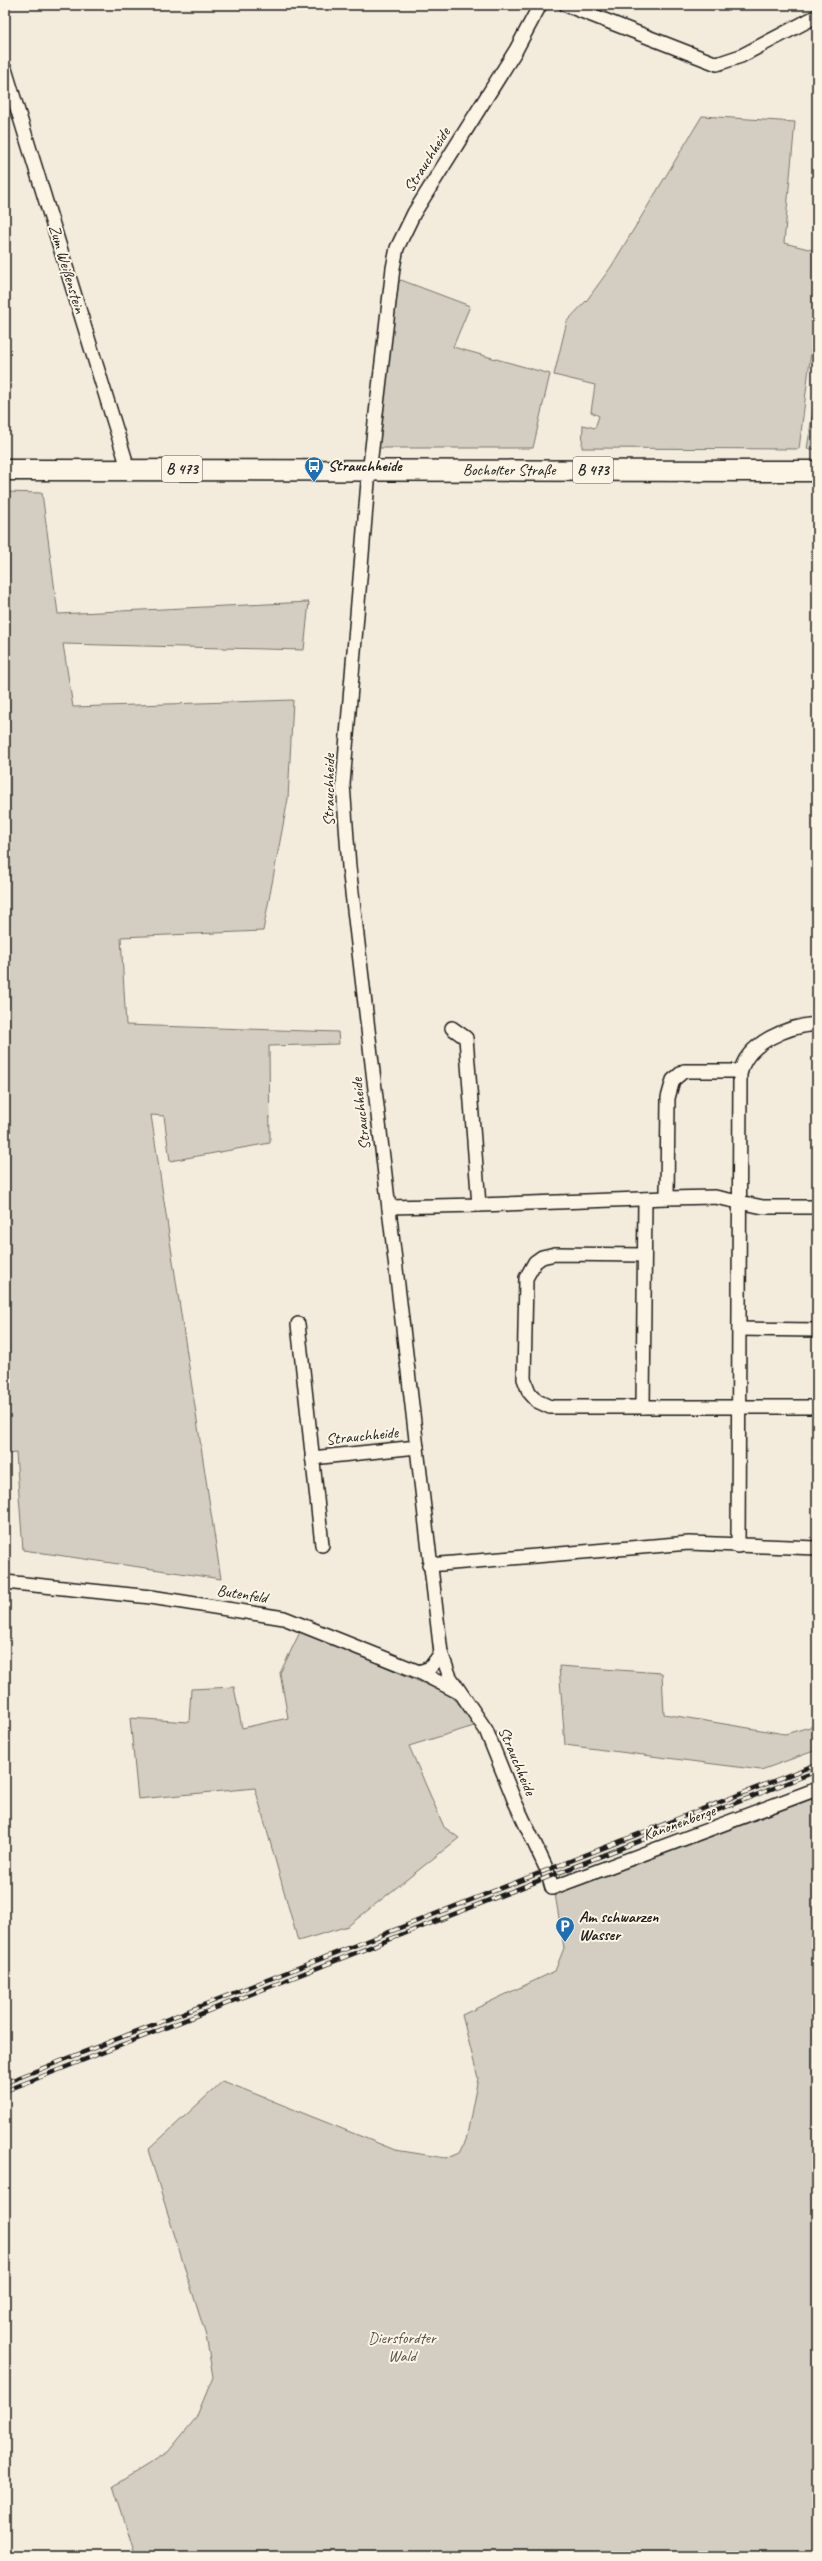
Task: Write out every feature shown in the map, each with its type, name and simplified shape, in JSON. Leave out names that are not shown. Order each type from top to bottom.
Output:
[{"type":"main road","name":"B 473","points":[[5,470],[365,470]]},
{"type":"main road","name":"Bocholter Straße","points":[[365,470],[817,471]]},
{"type":"street","name":"Strauchheide","points":[[540,5],[516,50],[414,213],[397,248],[365,470],[343,784],[349,867],[417,1447],[429,1564],[441,1653],[450,1677],[486,1730],[515,1802],[547,1870],[552,1888]]},
{"type":"street","points":[[566,5],[717,64],[741,56],[817,16]]},
{"type":"street","name":"Zum Weißenstein","points":[[5,69],[125,458],[126,470]]},
{"type":"street","points":[[738,1546],[741,1071],[750,1057],[769,1038],[792,1027],[817,1024]]},
{"type":"street","points":[[452,1028],[466,1038],[479,1205]]},
{"type":"street","points":[[667,1198],[668,1098],[673,1080],[684,1071],[741,1071]]},
{"type":"street","points":[[389,1207],[715,1197],[764,1207],[817,1207]]},
{"type":"street","points":[[643,1407],[645,1199]]},
{"type":"street","points":[[644,1255],[555,1254],[542,1257],[535,1262],[526,1278],[526,1385],[532,1396],[543,1404],[556,1407],[817,1408]]},
{"type":"street","name":"Strauchheide","points":[[298,1324],[322,1545]]},
{"type":"street","points":[[739,1329],[817,1330]]},
{"type":"street","name":"Strauchheide","points":[[312,1458],[417,1447]]},
{"type":"street","points":[[429,1564],[689,1543],[817,1548]]},
{"type":"street","name":"Butenfeld","points":[[5,1582],[151,1597],[284,1618],[419,1672],[460,1693]]},
{"type":"street","points":[[419,1672],[430,1668],[441,1653]]},
{"type":"street","name":"Kanonenberge","points":[[552,1888],[817,1789]]},
{"type":"green space","points":[[702,116],[795,122],[784,243],[817,251],[817,303],[799,449],[582,448],[583,425],[595,428],[599,416],[591,412],[595,385],[554,375],[567,321],[587,300],[611,267]]},
{"type":"green space","points":[[401,280],[470,306],[453,347],[550,374],[533,448],[379,448],[397,284]]},
{"type":"green space","points":[[817,384],[817,449],[807,449]]},
{"type":"green space","points":[[5,492],[42,493],[58,614],[309,602],[304,650],[63,644],[73,707],[293,700],[288,799],[263,931],[121,937],[126,1025],[338,1032],[339,1044],[269,1046],[270,1143],[170,1161],[164,1116],[151,1115],[221,1579],[23,1550],[16,1453],[5,1454]]},
{"type":"green space","points":[[301,1630],[448,1694],[466,1711],[474,1726],[409,1746],[444,1827],[459,1838],[348,1926],[298,1941],[255,1788],[138,1799],[130,1718],[189,1722],[191,1689],[234,1687],[242,1728],[288,1718],[280,1673]]},
{"type":"green space","points":[[559,1666],[662,1673],[664,1714],[785,1734],[817,1725],[817,1750],[761,1770],[565,1745]]},
{"type":"green space","name":"Diersfordter Wald","points":[[817,1797],[817,2556],[136,2556],[113,2486],[168,2452],[196,2418],[213,2377],[206,2336],[148,2150],[223,2081],[395,2150],[446,2158],[460,2152],[466,2140],[478,2078],[462,2015],[555,1971],[564,1948],[555,1894]]},
{"type":"railway","points":[[5,2083],[817,1764]]},
{"type":"railway","points":[[5,2091],[817,1771]]},
{"type":"place","name":"Strauchheide","points":[[314,483]]},
{"type":"place","name":"Am schwarzen Wasser","points":[[565,1943]]}]
